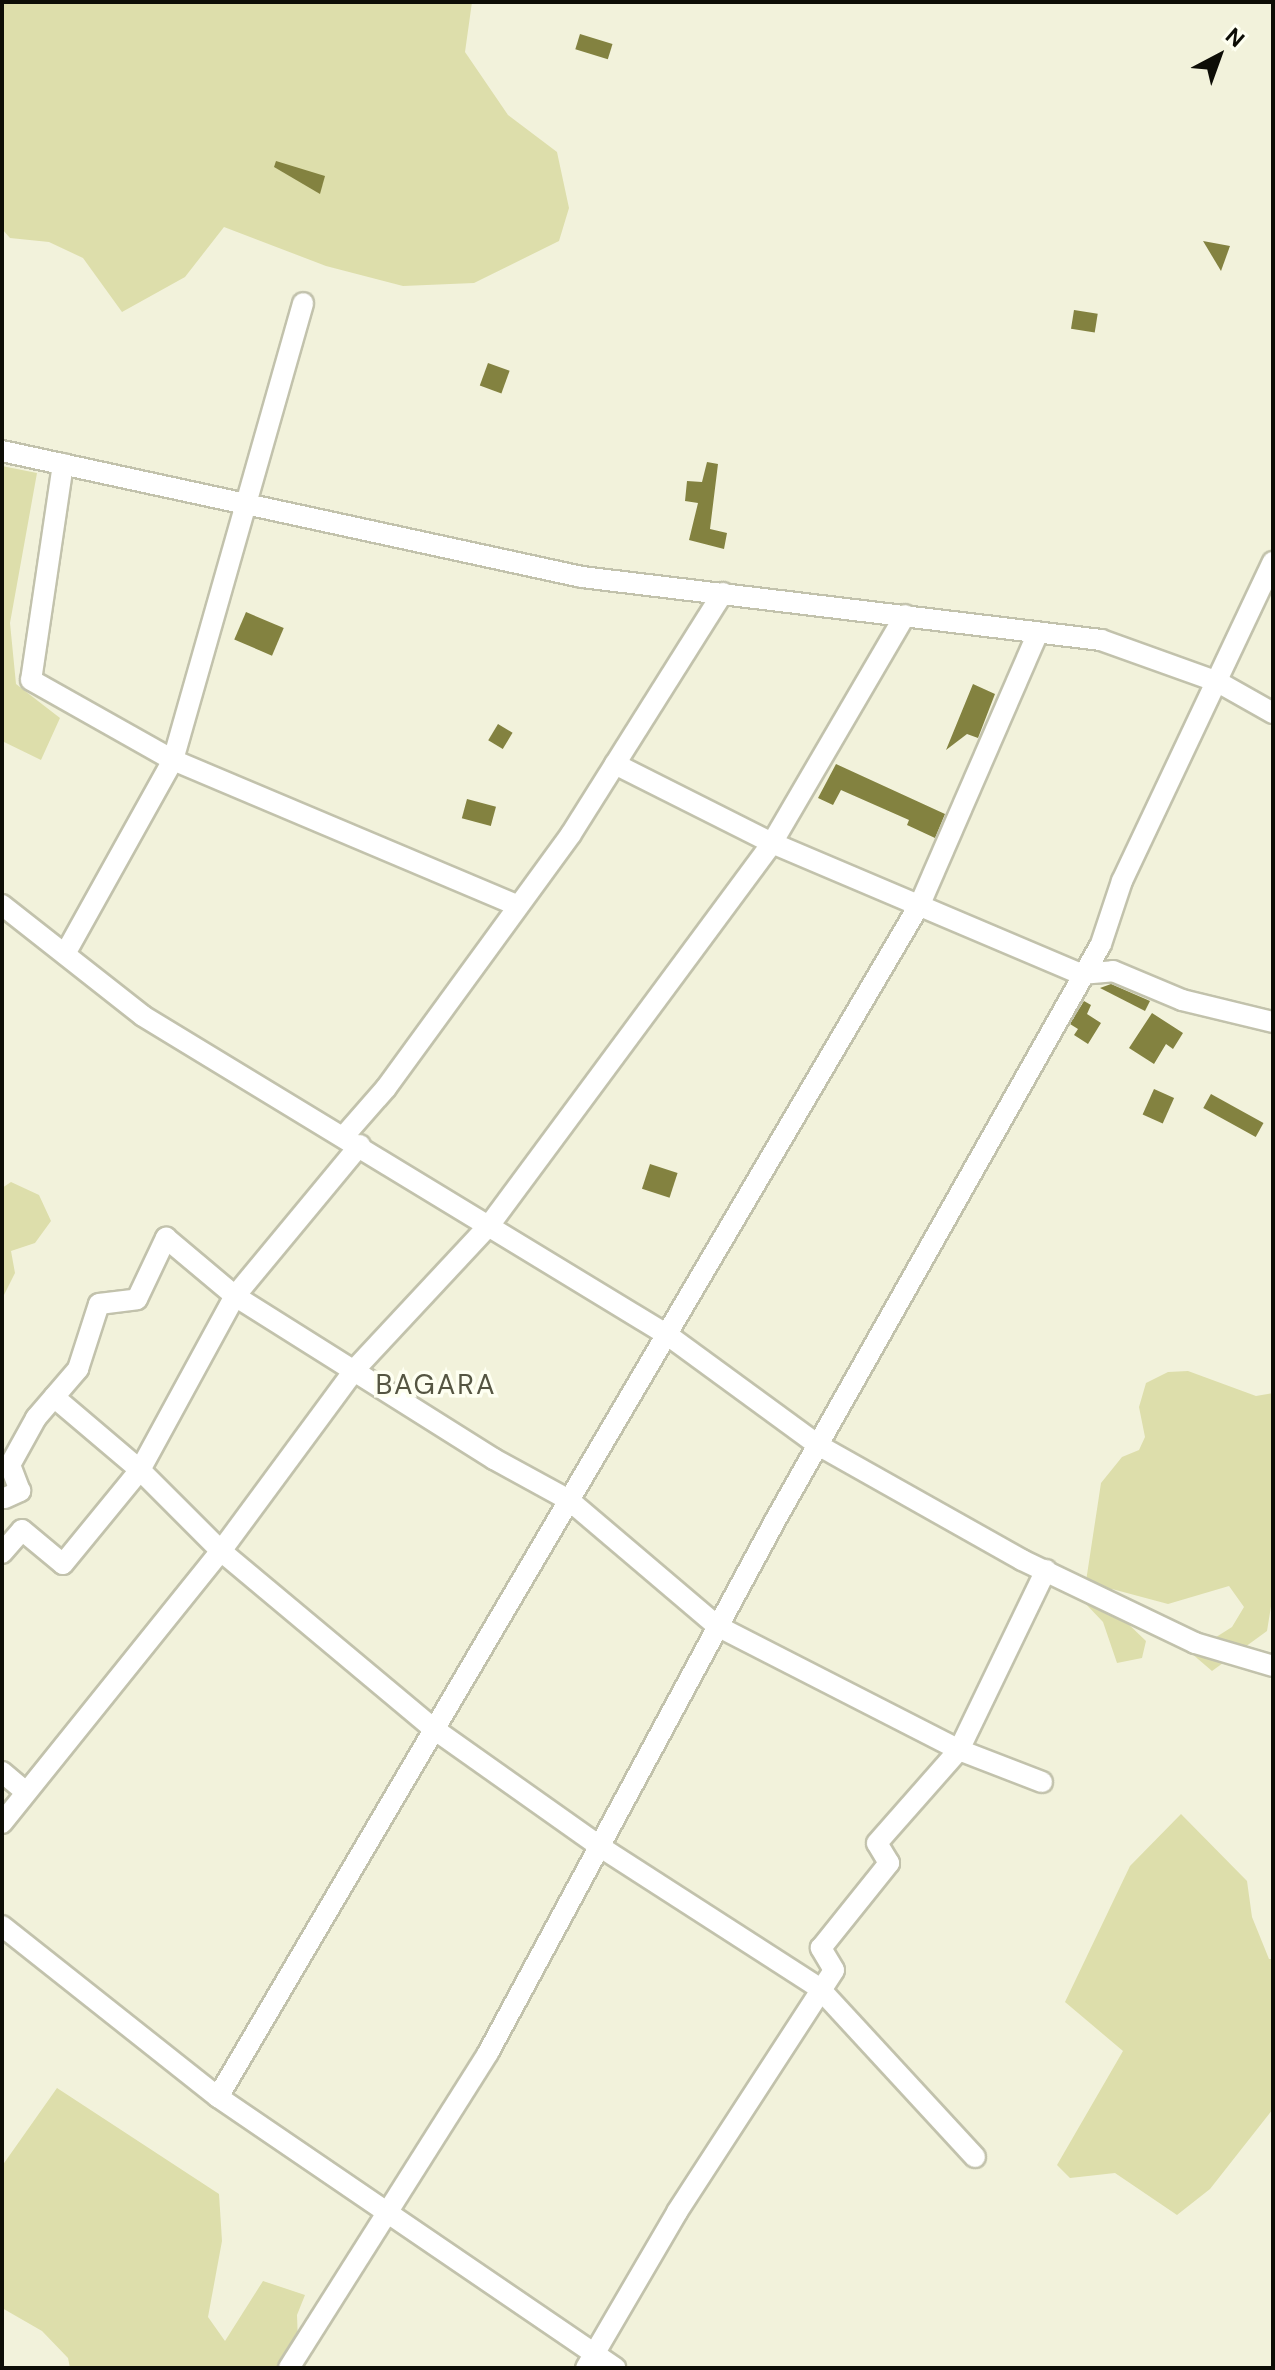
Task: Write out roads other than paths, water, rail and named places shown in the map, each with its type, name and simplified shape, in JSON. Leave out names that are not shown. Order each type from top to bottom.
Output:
[{"type":"street","points":[[65,954],[173,760],[303,303]]},
{"type":"street","points":[[2,451],[582,577],[1101,640],[1218,682],[1273,713]]},
{"type":"street","points":[[63,464],[31,680],[173,760],[517,905]]},
{"type":"street","points":[[289,2368],[488,2053],[717,1626],[1081,974],[1101,944],[1122,881],[1273,562]]},
{"type":"street","points":[[2,1553],[22,1530],[63,1564],[140,1470],[235,1296],[352,1140],[615,764],[723,593]]},
{"type":"street","points":[[2,1823],[221,1551],[356,1368],[491,1223],[772,843],[905,615]]},
{"type":"street","points":[[218,2097],[569,1500],[669,1336],[920,904],[1038,632]]},
{"type":"street","points":[[615,764],[772,843],[1081,974],[1113,971],[1182,1000],[1273,1022]]},
{"type":"street","points":[[2,905],[143,1016],[491,1223],[669,1336],[818,1445],[1046,1570],[1195,1643],[1273,1666]]},
{"type":"street","points":[[5,1498],[20,1491],[10,1465],[54,1397],[78,1369],[99,1304],[137,1299],[166,1238],[235,1296],[356,1368],[494,1459],[569,1500],[717,1626],[959,1750],[1042,1782]]},
{"type":"street","points":[[54,1397],[140,1470],[221,1551],[434,1729],[599,1846],[819,1988],[975,2157]]},
{"type":"street","points":[[590,2361],[819,1988],[834,1970],[821,1948],[889,1863],[877,1843],[959,1750],[1046,1570]]},
{"type":"street","points":[[2,1772],[26,1792]]},
{"type":"street","points":[[2,1926],[218,2097],[590,2361],[615,2368]]},
{"type":"district","name":"BAGARA","points":[[436,1385]]}]
